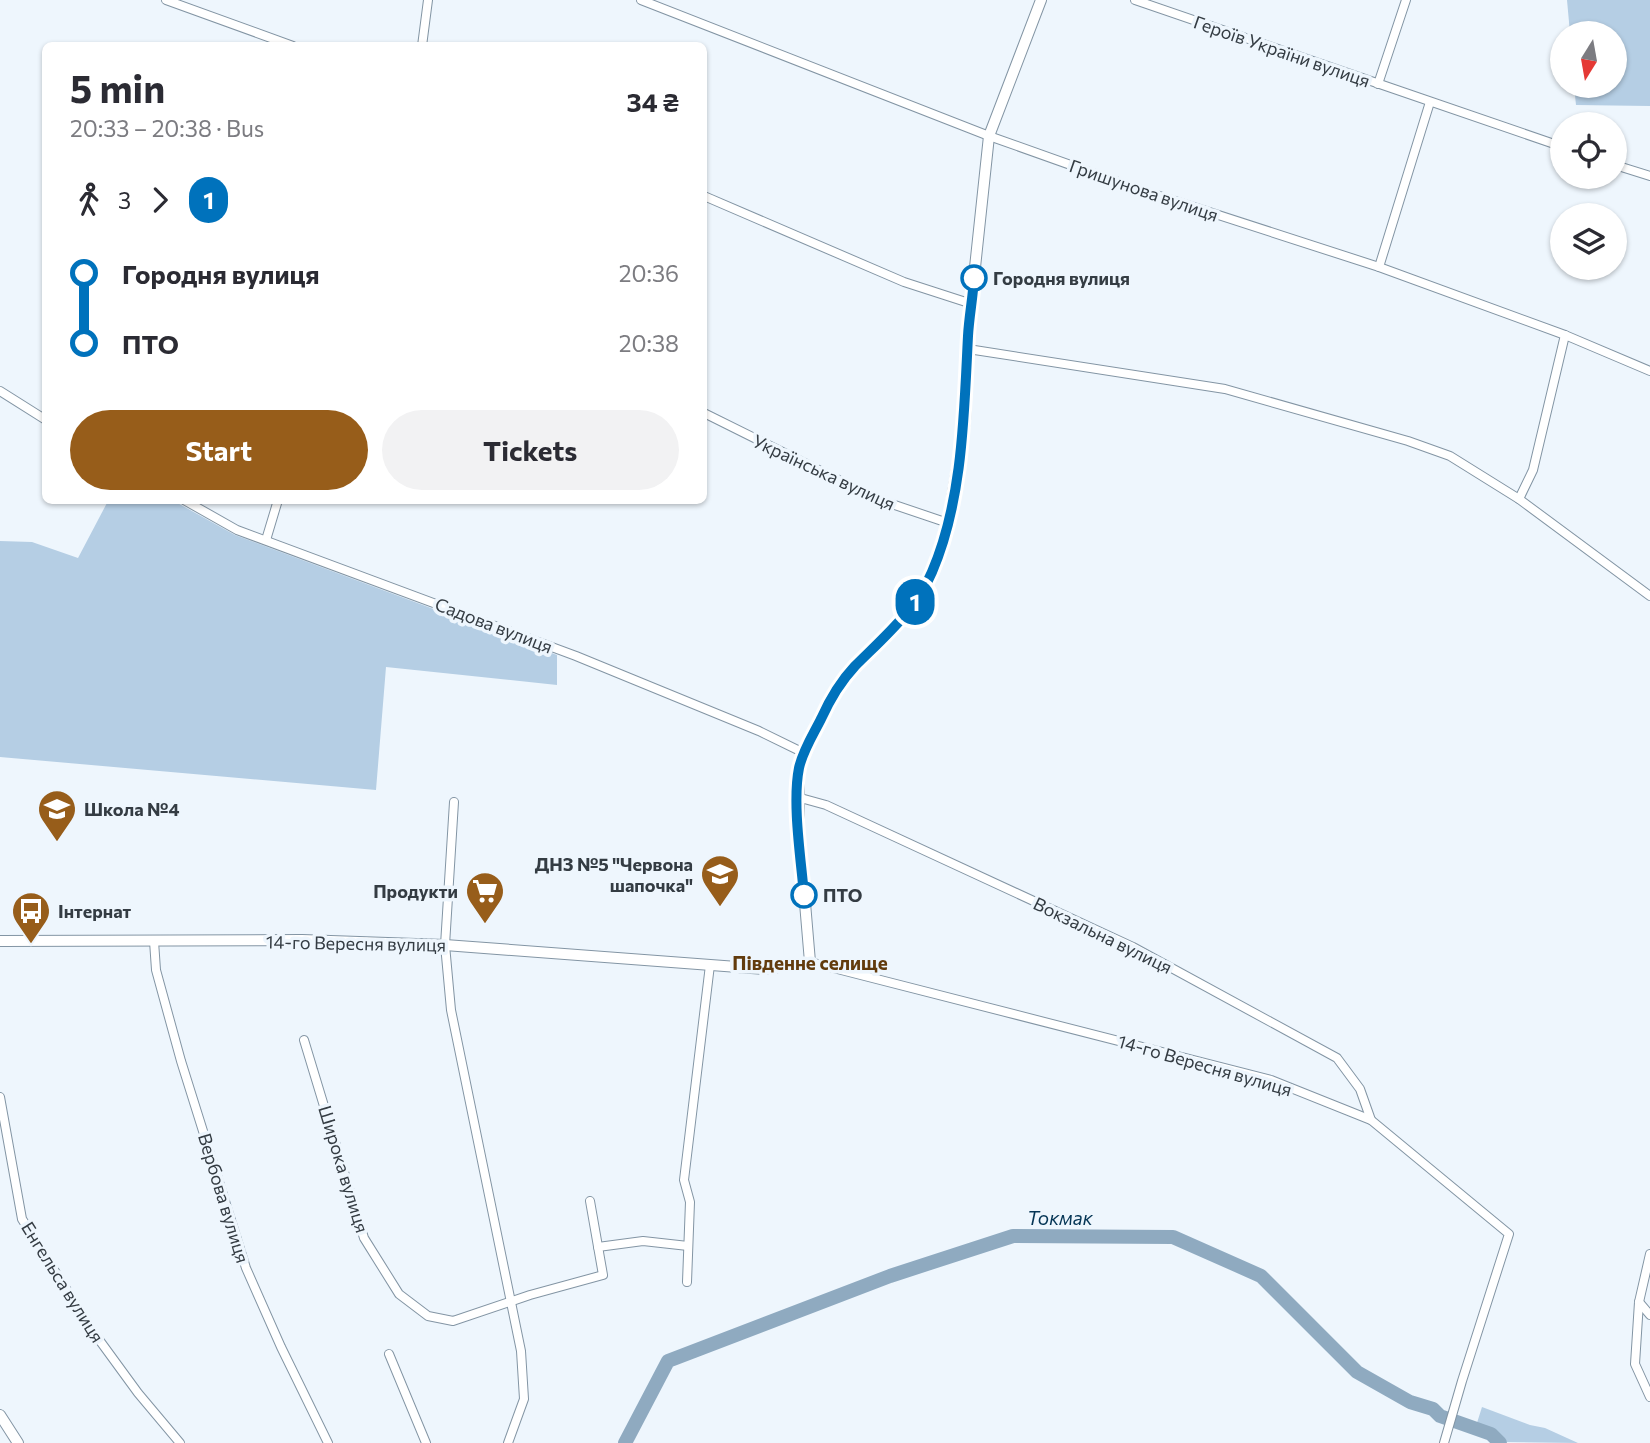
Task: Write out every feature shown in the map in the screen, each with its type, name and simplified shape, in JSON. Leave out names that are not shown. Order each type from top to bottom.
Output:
[{"type":"street","points":[[166,0],[282,42]]},
{"type":"street","points":[[423,42],[428,0]]},
{"type":"street","name":"Гришунова вулиця","points":[[641,0],[989,136],[1138,189],[1379,267],[1565,335],[1650,370]]},
{"type":"street","points":[[810,962],[797,797],[799,769],[835,690],[909,611],[923,591],[933,570],[948,523],[965,421],[968,349],[989,136],[1041,0]]},
{"type":"street","name":"Героїв України вулиця","points":[[1135,0],[1550,143]]},
{"type":"street","points":[[1378,84],[1406,0]]},
{"type":"street","points":[[1379,267],[1430,102]]},
{"type":"street","points":[[1627,168],[1650,176]]},
{"type":"street","points":[[707,197],[904,282],[972,304]]},
{"type":"street","points":[[1518,499],[1534,470],[1565,335]]},
{"type":"street","points":[[968,349],[1225,389],[1408,440],[1450,456],[1518,499],[1650,596]]},
{"type":"street","points":[[0,391],[42,417]]},
{"type":"street","name":"Українська вулиця","points":[[707,414],[877,499],[948,523]]},
{"type":"street","name":"Садова вулиця","points":[[191,504],[237,530],[576,656],[759,731],[804,753]]},
{"type":"street","points":[[266,540],[277,504]]},
{"type":"street","name":"Вокзальна вулиця","points":[[797,797],[826,806],[1133,947],[1307,1041],[1337,1058],[1360,1089],[1371,1120]]},
{"type":"street","points":[[454,802],[445,945],[451,1010],[521,1351],[524,1399],[509,1443]]},
{"type":"street","name":"14-го Вересня вулиця","points":[[0,941],[302,940],[445,945],[765,969],[810,962],[1271,1080],[1371,1120],[1509,1234],[1444,1443]]},
{"type":"street","name":"Вербова вулиця","points":[[153,941],[156,970],[181,1061],[246,1268],[328,1443]]},
{"type":"street","points":[[687,1282],[690,1202],[684,1180],[710,965]]},
{"type":"street","name":"Широка вулиця","points":[[304,1040],[364,1238],[399,1294],[428,1316],[453,1321],[511,1301],[603,1275],[590,1201]]},
{"type":"street","name":"Енгельса вулиця","points":[[0,1097],[22,1219],[92,1330],[138,1393],[180,1443]]},
{"type":"street","points":[[598,1247],[643,1241],[688,1246]]},
{"type":"street","points":[[1649,1255],[1640,1302],[1636,1364],[1649,1394]]},
{"type":"street","points":[[1640,1302],[1650,1315]]},
{"type":"street","points":[[389,1354],[426,1443]]},
{"type":"street","points":[[0,1415],[19,1443]]},
{"type":"shaded area","points":[[1567,0],[1650,0],[1650,106],[1576,105],[1575,98],[1628,98],[1628,21],[1569,21]]},
{"type":"shaded area","points":[[106,504],[179,504],[235,535],[557,655],[557,685],[386,667],[376,790],[0,757],[0,541],[32,542],[78,558]]},
{"type":"shaded area","points":[[1482,1407],[1545,1428],[1578,1443],[1504,1442],[1492,1431],[1476,1426]]},
{"type":"waterway","name":"Токмак","points":[[625,1443],[668,1361],[890,1276],[1013,1236],[1173,1237],[1261,1276],[1357,1372],[1410,1402],[1433,1409],[1440,1416],[1491,1434],[1500,1443]]},
{"type":"bus line","name":"1","points":[[804,895],[797,797],[799,769],[804,753],[835,690],[909,611],[923,591],[933,570],[948,523],[965,421],[968,333],[974,278]]},
{"type":"place","name":"Городня вулиця","points":[[974,278]]},
{"type":"place","name":"Школа №4","points":[[57,843]]},
{"type":"place","name":"ПТО","points":[[804,895]]},
{"type":"place","name":"ДНЗ №5 \"Червона шапочка\"","points":[[720,908]]},
{"type":"place","name":"Продукти","points":[[485,925]]},
{"type":"place","name":"Інтернат","points":[[31,945]]},
{"type":"district","name":"Південне селище","points":[[810,962]]}]
